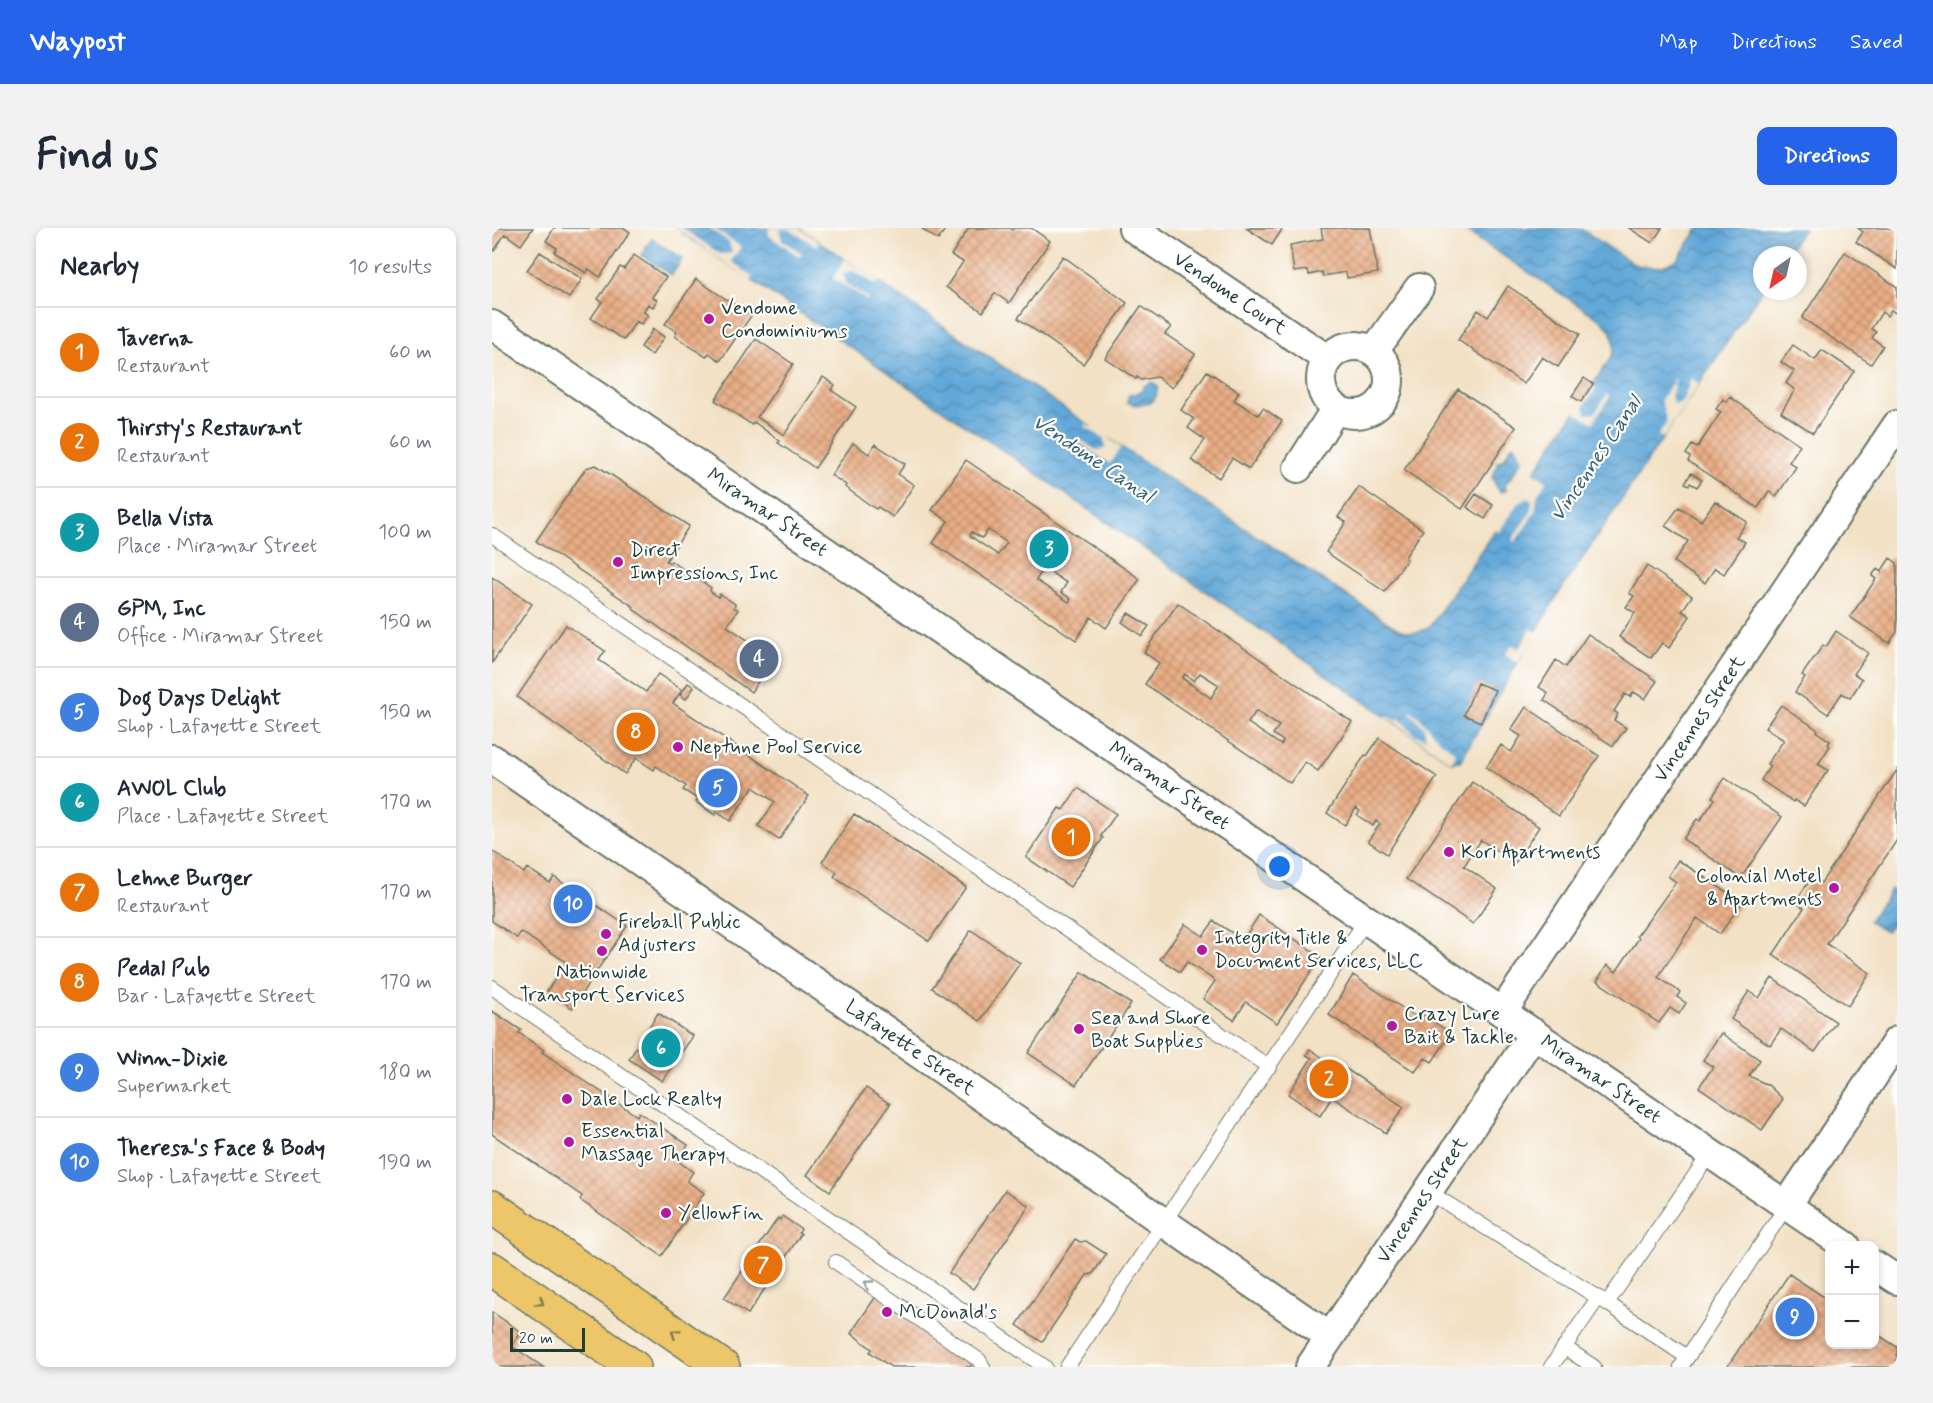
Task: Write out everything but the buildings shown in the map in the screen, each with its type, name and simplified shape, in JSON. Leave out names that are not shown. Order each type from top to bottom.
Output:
[{"type":"main road","points":[[492,1207],[723,1367]]},
{"type":"main road","points":[[492,1269],[634,1367]]},
{"type":"street","name":"Vendome Court","points":[[1133,228],[1328,359]]},
{"type":"street","points":[[1374,351],[1419,288]]},
{"type":"street","name":"Miramar Street","points":[[492,325],[1840,1241]]},
{"type":"street","points":[[1353,346],[1374,351],[1382,359],[1389,378],[1388,389],[1383,399],[1376,406],[1361,413],[1346,412],[1336,408],[1323,391],[1321,381],[1322,370],[1328,359],[1343,348],[1353,346]]},
{"type":"street","points":[[1298,468],[1336,408]]},
{"type":"street","name":"Vincennes Street","points":[[1503,1011],[1897,425]]},
{"type":"street","name":"Lafayette Street","points":[[492,759],[1330,1337]]},
{"type":"street","name":"Vincennes Street","points":[[1310,1367],[1534,1033]]},
{"type":"street","points":[[1787,1204],[1897,1041]]},
{"type":"street","points":[[1879,1268],[1897,1280]]},
{"type":"lane","points":[[492,535],[1269,1067]]},
{"type":"lane","points":[[1067,1367],[1367,919]]},
{"type":"lane","points":[[492,987],[1045,1367]]},
{"type":"lane","points":[[1551,1367],[1711,1152]]},
{"type":"lane","points":[[1428,1191],[1603,1300],[1684,1362],[1787,1204]]},
{"type":"lane","points":[[836,1262],[984,1365]]},
{"type":"lane","points":[[1564,1347],[1594,1367]]},
{"type":"water","points":[[675,228],[799,228],[1139,459],[1393,626],[1412,633],[1422,631],[1431,625],[1610,359],[1614,347],[1613,336],[1598,318],[1461,228],[1580,228],[1636,265],[1653,267],[1677,260],[1699,228],[1804,228],[1791,246],[1753,246],[1753,300],[1755,300],[1557,596],[1460,761],[1451,762],[1027,467]]},
{"type":"water","points":[[652,239],[682,259],[672,275],[641,255]]},
{"type":"water","points":[[1152,382],[1158,386],[1154,400],[1139,405],[1127,402],[1129,395],[1140,392],[1145,385]]},
{"type":"water","points":[[1512,445],[1515,445],[1522,459],[1505,484],[1506,491],[1500,492],[1492,476],[1497,462],[1504,459]]},
{"type":"water","points":[[1891,889],[1897,894],[1897,916],[1886,932],[1869,921]]},
{"type":"pier","points":[[672,228],[682,228],[720,254],[732,253],[729,242],[709,228],[714,228],[741,247],[731,261],[753,277],[750,280],[680,231],[678,233]]},
{"type":"pier","points":[[769,228],[799,228],[819,242],[816,246],[789,229],[779,229],[782,240],[802,253],[800,257],[769,236]]},
{"type":"pier","points":[[845,259],[879,281],[876,285],[854,271],[843,273],[846,284],[868,298],[867,300],[833,278]]},
{"type":"pier","points":[[1676,377],[1671,397],[1675,405],[1683,401],[1691,378],[1699,384],[1663,438],[1658,435],[1667,423],[1661,399]]},
{"type":"pier","points":[[1591,385],[1596,388],[1584,406],[1586,414],[1595,413],[1607,394],[1610,396],[1593,423],[1574,411]]},
{"type":"pier","points":[[1086,423],[1091,427],[1093,424],[1121,447],[1110,464],[1076,441],[1078,438],[1096,450],[1105,449],[1104,439],[1085,426]]},
{"type":"pier","points":[[1532,471],[1546,481],[1537,496],[1535,512],[1515,542],[1512,540],[1531,512],[1532,501],[1528,498],[1518,503],[1499,532],[1493,528]]},
{"type":"pier","points":[[1531,629],[1539,633],[1518,663],[1505,654],[1512,645],[1519,649]]},
{"type":"pier","points":[[1411,711],[1439,740],[1454,751],[1455,757],[1451,762],[1387,717],[1388,715],[1396,721],[1399,718],[1415,735],[1426,739],[1424,727],[1410,713]]},
{"type":"place","name":"Vendome Condominiums","points":[[709,319]]},
{"type":"place","name":"Bella Vista","points":[[1049,549]]},
{"type":"place","name":"Direct Impressions, Inc","points":[[618,562]]},
{"type":"place","name":"GPM, Inc","points":[[759,659]]},
{"type":"place","name":"Pedal Pub","points":[[636,732]]},
{"type":"place","name":"Neptune Pool Service","points":[[678,747]]},
{"type":"place","name":"Dog Days Delight","points":[[718,788]]},
{"type":"place","name":"Taverna","points":[[1071,837]]},
{"type":"place","name":"Kori Apartments","points":[[1449,852]]},
{"type":"place","name":"Colonial Motel & Apartments","points":[[1834,888]]},
{"type":"place","name":"Theresa's Face & Body","points":[[573,904]]},
{"type":"place","name":"Fireball Public Adjusters","points":[[606,934]]},
{"type":"place","name":"Integrity Title & Document Services, LLC","points":[[1202,950]]},
{"type":"place","name":"Nationwide Transport Services","points":[[602,951]]},
{"type":"place","name":"Crazy Lure Bait & Tackle","points":[[1392,1026]]},
{"type":"place","name":"Sea and Shore Boat Supplies","points":[[1079,1029]]},
{"type":"place","name":"AWOL Club","points":[[661,1048]]},
{"type":"place","name":"Thirsty's Restaurant","points":[[1329,1079]]},
{"type":"place","name":"Dale Lock Realty","points":[[567,1099]]},
{"type":"place","name":"Essential Massage Therapy","points":[[569,1142]]},
{"type":"place","name":"YellowFin","points":[[666,1213]]},
{"type":"place","name":"Lehne Burger","points":[[763,1265]]},
{"type":"place","name":"McDonald's","points":[[887,1312]]},
{"type":"place","name":"Winn-Dixie","points":[[1795,1317]]},
{"type":"water label","name":"Vendome Canal","points":[[1093,459]]},
{"type":"water label","name":"Vincennes Canal","points":[[1596,459]]}]
